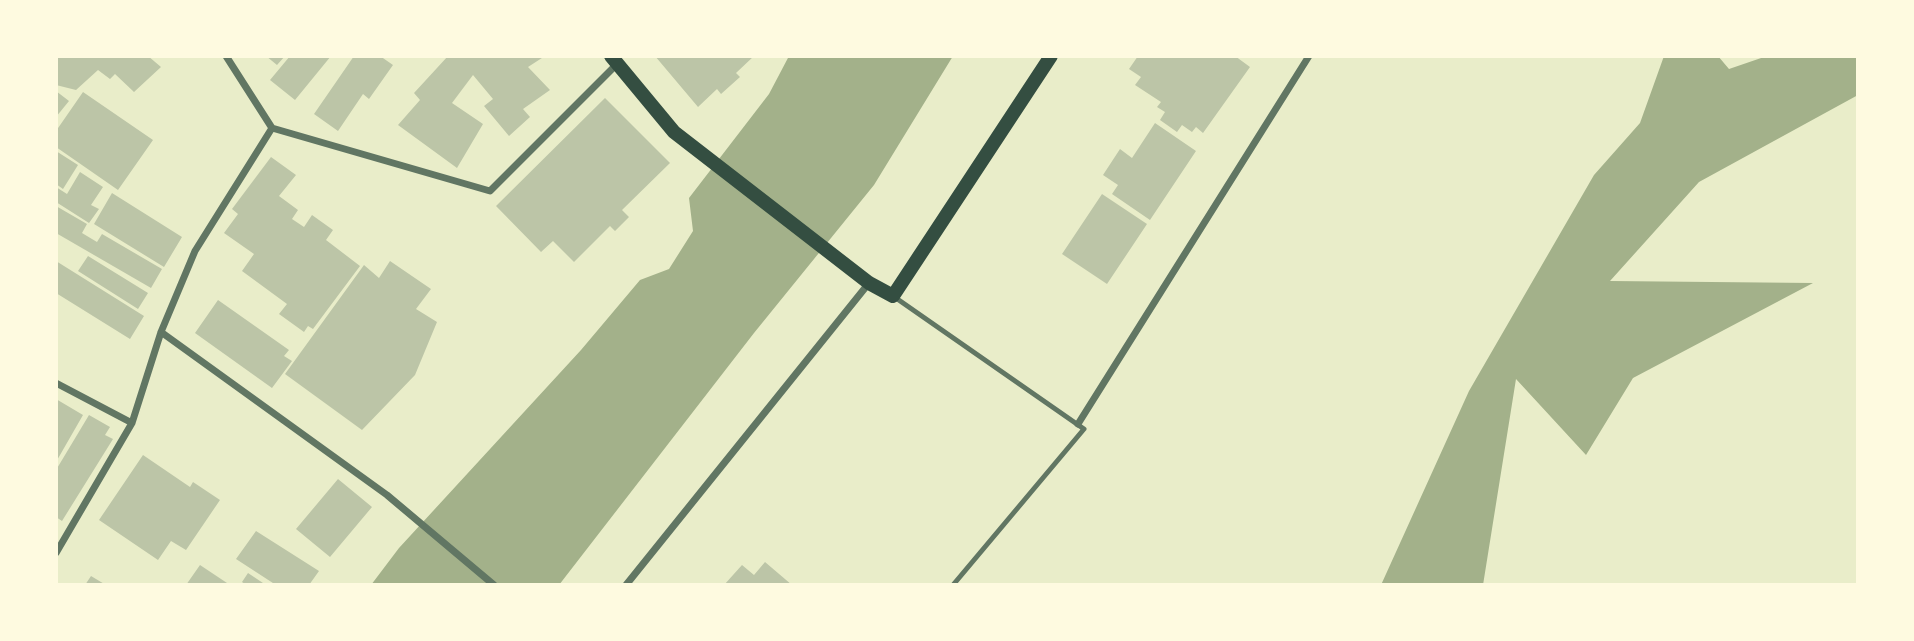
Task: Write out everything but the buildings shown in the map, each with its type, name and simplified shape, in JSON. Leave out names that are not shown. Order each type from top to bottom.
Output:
[{"type":"main road","points":[[614,60],[674,132],[869,283],[893,296],[1051,56]]},
{"type":"street","points":[[226,56],[272,128],[490,191],[614,60]]},
{"type":"street","points":[[1078,424],[1309,56]]},
{"type":"street","points":[[56,553],[132,423],[161,332],[195,251],[272,128]]},
{"type":"street","points":[[626,585],[869,283]]},
{"type":"street","points":[[161,332],[387,495],[494,585]]},
{"type":"street","points":[[56,383],[132,423]]},
{"type":"lane","points":[[893,296],[1084,429],[953,585]]},
{"type":"shaded area","points":[[789,56],[953,56],[874,185],[754,333],[559,585],[371,585],[399,548],[581,350],[640,280],[669,269],[693,231],[689,198],[769,94]]},
{"type":"shaded area","points":[[1664,56],[1718,56],[1729,69],[1767,56],[1858,56],[1858,95],[1699,182],[1610,281],[1813,283],[1633,378],[1586,455],[1516,379],[1483,585],[1381,585],[1469,391],[1594,175],[1640,123]]}]
